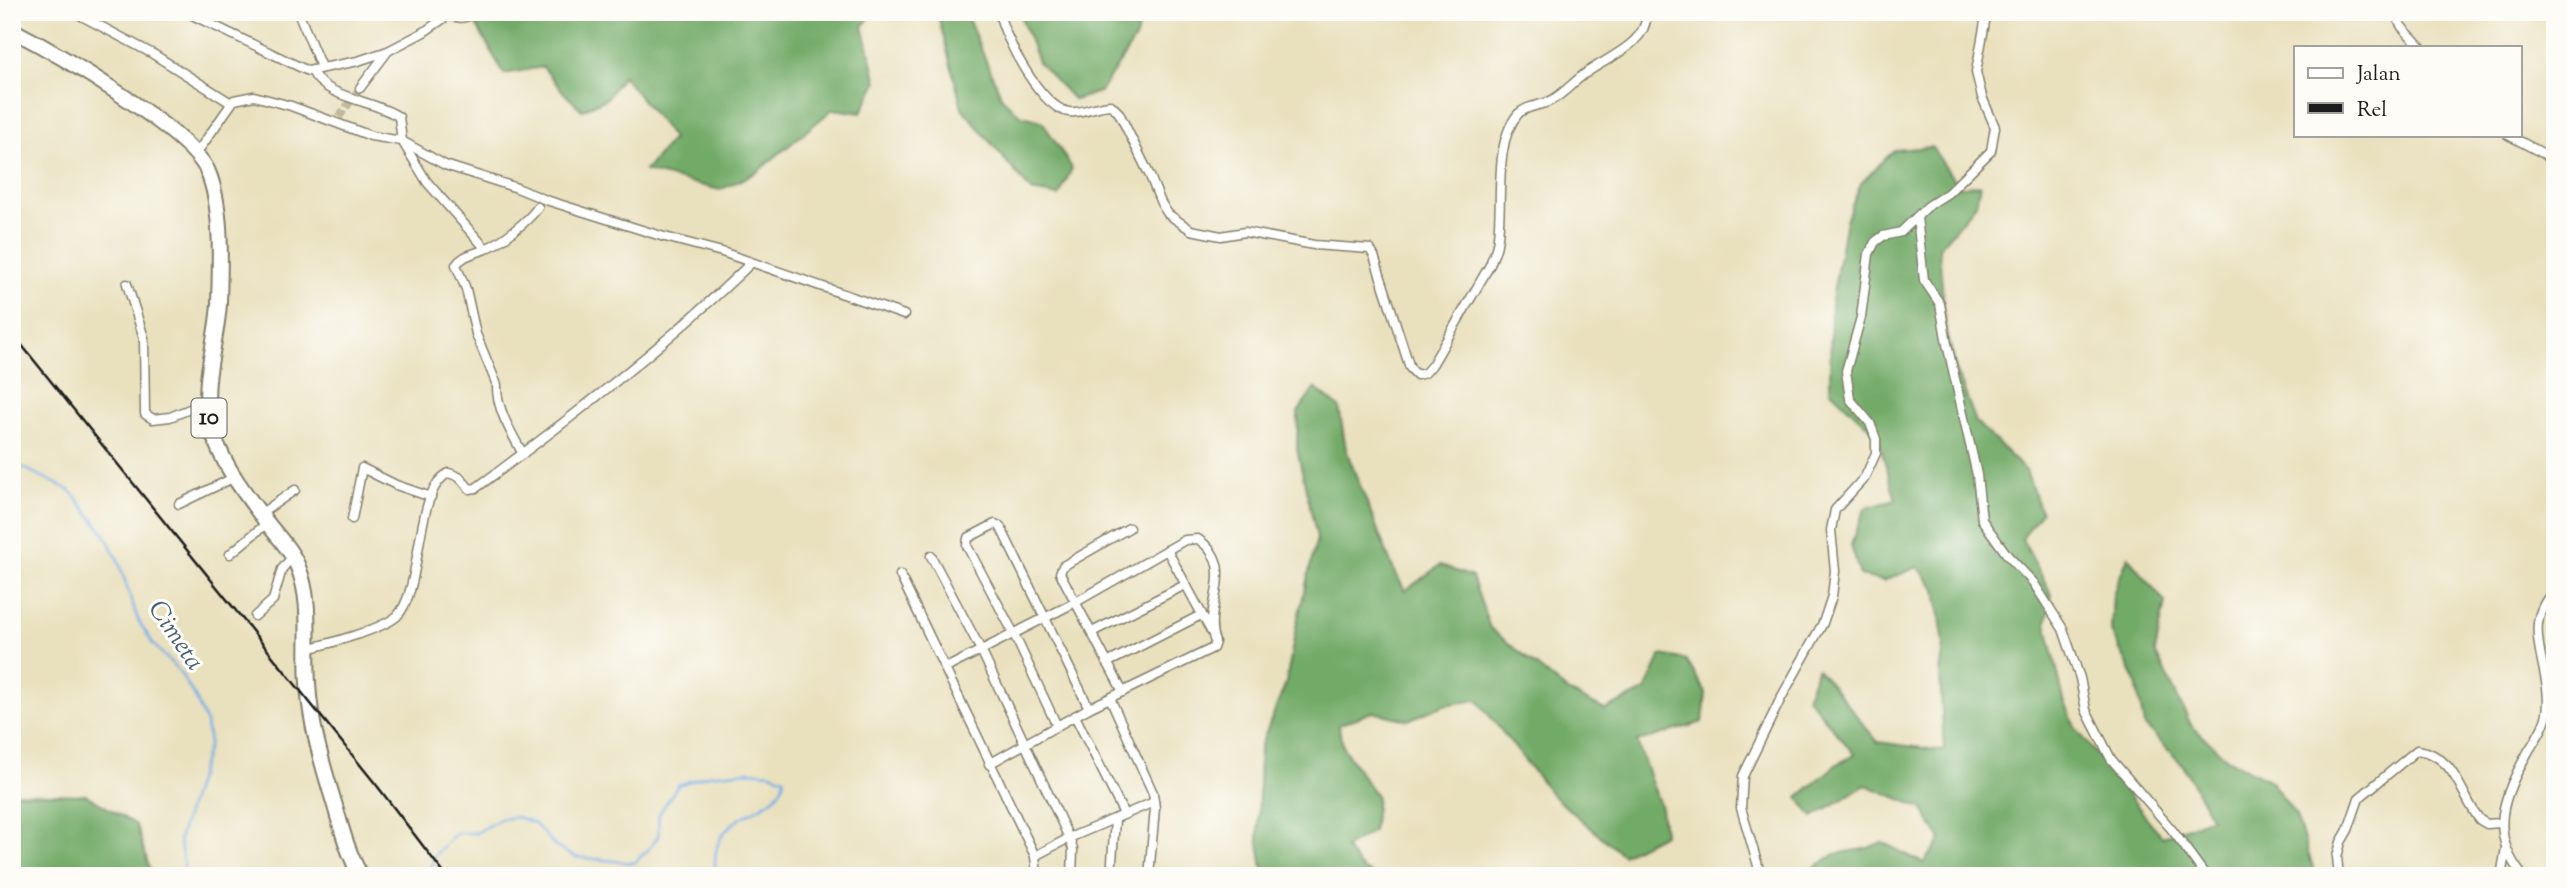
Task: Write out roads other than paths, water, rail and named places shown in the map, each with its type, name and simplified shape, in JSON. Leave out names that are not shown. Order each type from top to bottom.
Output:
[{"type":"highway","name":"10","points":[[12,30],[42,45],[114,90],[177,136],[204,163],[214,189],[220,258],[218,316],[206,402],[213,432],[235,477],[293,556],[304,582],[307,602],[308,682],[314,727],[345,837],[360,876]]},
{"type":"street","points":[[74,12],[153,54],[231,103]]},
{"type":"street","points":[[186,12],[304,71],[358,61],[388,51],[451,14],[458,18],[467,18],[475,12]]},
{"type":"street","points":[[299,12],[321,67]]},
{"type":"street","points":[[999,12],[1010,44],[1045,97],[1060,111],[1073,113],[1099,105],[1111,105],[1119,113],[1161,204],[1168,214],[1191,230],[1221,236],[1245,232],[1300,243],[1370,249],[1410,368],[1417,375],[1425,373],[1432,365],[1490,265],[1497,247],[1501,159],[1513,122],[1525,108],[1556,98],[1586,73],[1626,47],[1641,34],[1648,22],[1646,12]]},
{"type":"street","points":[[1761,876],[1741,808],[1743,776],[1826,614],[1833,583],[1831,530],[1835,510],[1865,477],[1876,453],[1877,439],[1870,423],[1850,398],[1846,371],[1861,317],[1870,254],[1875,242],[1883,236],[1901,232],[1948,193],[1986,157],[1993,145],[1994,127],[1976,72],[1985,12]]},
{"type":"street","points":[[2393,12],[2402,27],[2420,46]]},
{"type":"street","points":[[360,88],[388,51]]},
{"type":"street","points":[[312,71],[317,79],[338,94],[380,106],[397,115],[401,120],[402,141],[427,182],[486,249]]},
{"type":"street","points":[[195,154],[231,103],[240,97],[254,96],[337,120],[371,136],[402,141],[445,165],[517,188],[587,215],[722,252],[750,264],[904,315]]},
{"type":"street","points":[[2510,136],[2546,155],[2555,165]]},
{"type":"street","points":[[523,454],[507,424],[497,385],[476,334],[466,289],[456,265],[469,254],[486,249],[529,219],[538,207]]},
{"type":"street","points":[[1917,217],[1924,280],[1940,304],[1977,475],[1982,520],[2008,556],[2033,583],[2063,629],[2080,678],[2086,710],[2111,759],[2173,831],[2206,876]]},
{"type":"street","points":[[307,649],[388,622],[400,613],[411,582],[431,496],[439,480],[447,473],[455,475],[473,489],[523,454],[691,320],[750,264]]},
{"type":"street","points":[[127,284],[144,338],[145,414],[153,419],[170,417],[206,402]]},
{"type":"street","points":[[352,519],[362,468],[396,485],[431,496]]},
{"type":"street","points":[[179,504],[235,477]]},
{"type":"street","points":[[230,554],[295,490]]},
{"type":"street","points":[[1057,726],[1014,634],[967,546],[968,538],[995,524],[1000,526],[1089,708]]},
{"type":"street","points":[[1123,692],[1060,573],[1063,566],[1129,528]]},
{"type":"street","points":[[946,668],[1076,602],[1191,538],[1203,542],[1211,554],[1220,578],[1212,611],[1211,632]]},
{"type":"street","points":[[989,764],[1089,708],[1213,648],[1215,642],[1211,632],[1167,551]]},
{"type":"street","points":[[255,616],[273,600],[282,569],[293,556]]},
{"type":"street","points":[[931,556],[981,650],[1069,838],[1073,849],[1072,876]]},
{"type":"street","points":[[900,575],[1035,856],[1037,876]]},
{"type":"street","points":[[1092,632],[1185,585]]},
{"type":"street","points":[[2523,876],[2506,848],[2500,823],[2507,796],[2547,714],[2548,696],[2537,627],[2539,612],[2545,599],[2555,590]]},
{"type":"street","points":[[1107,663],[1201,615]]},
{"type":"street","points":[[1110,698],[1149,783],[1154,802],[1149,876]]},
{"type":"street","points":[[1075,716],[1119,816],[1111,876]]},
{"type":"street","points":[[2339,876],[2337,857],[2359,798],[2417,750],[2432,754],[2452,769],[2480,820],[2487,824],[2500,823]]},
{"type":"street","points":[[1035,856],[1069,838],[1154,802]]},
{"type":"street","points":[[2501,876],[2506,848]]},
{"type":"waterway","name":"Cimeta","points":[[12,459],[14,463],[71,491],[104,533],[118,560],[138,620],[153,644],[179,671],[195,697],[206,723],[209,743],[179,839],[186,876]]},
{"type":"waterway","name":"Cimeta","points":[[429,876],[435,855],[456,833],[476,833],[500,819],[517,817],[534,823],[556,847],[575,857],[634,863],[658,837],[659,814],[678,785],[708,775],[749,771],[771,773],[784,778],[780,791],[771,801],[732,825],[722,836],[716,853],[716,876]]},
{"type":"tunnel","points":[[339,117],[360,88]]},
{"type":"railway","points":[[12,333],[378,787],[446,876]]}]
